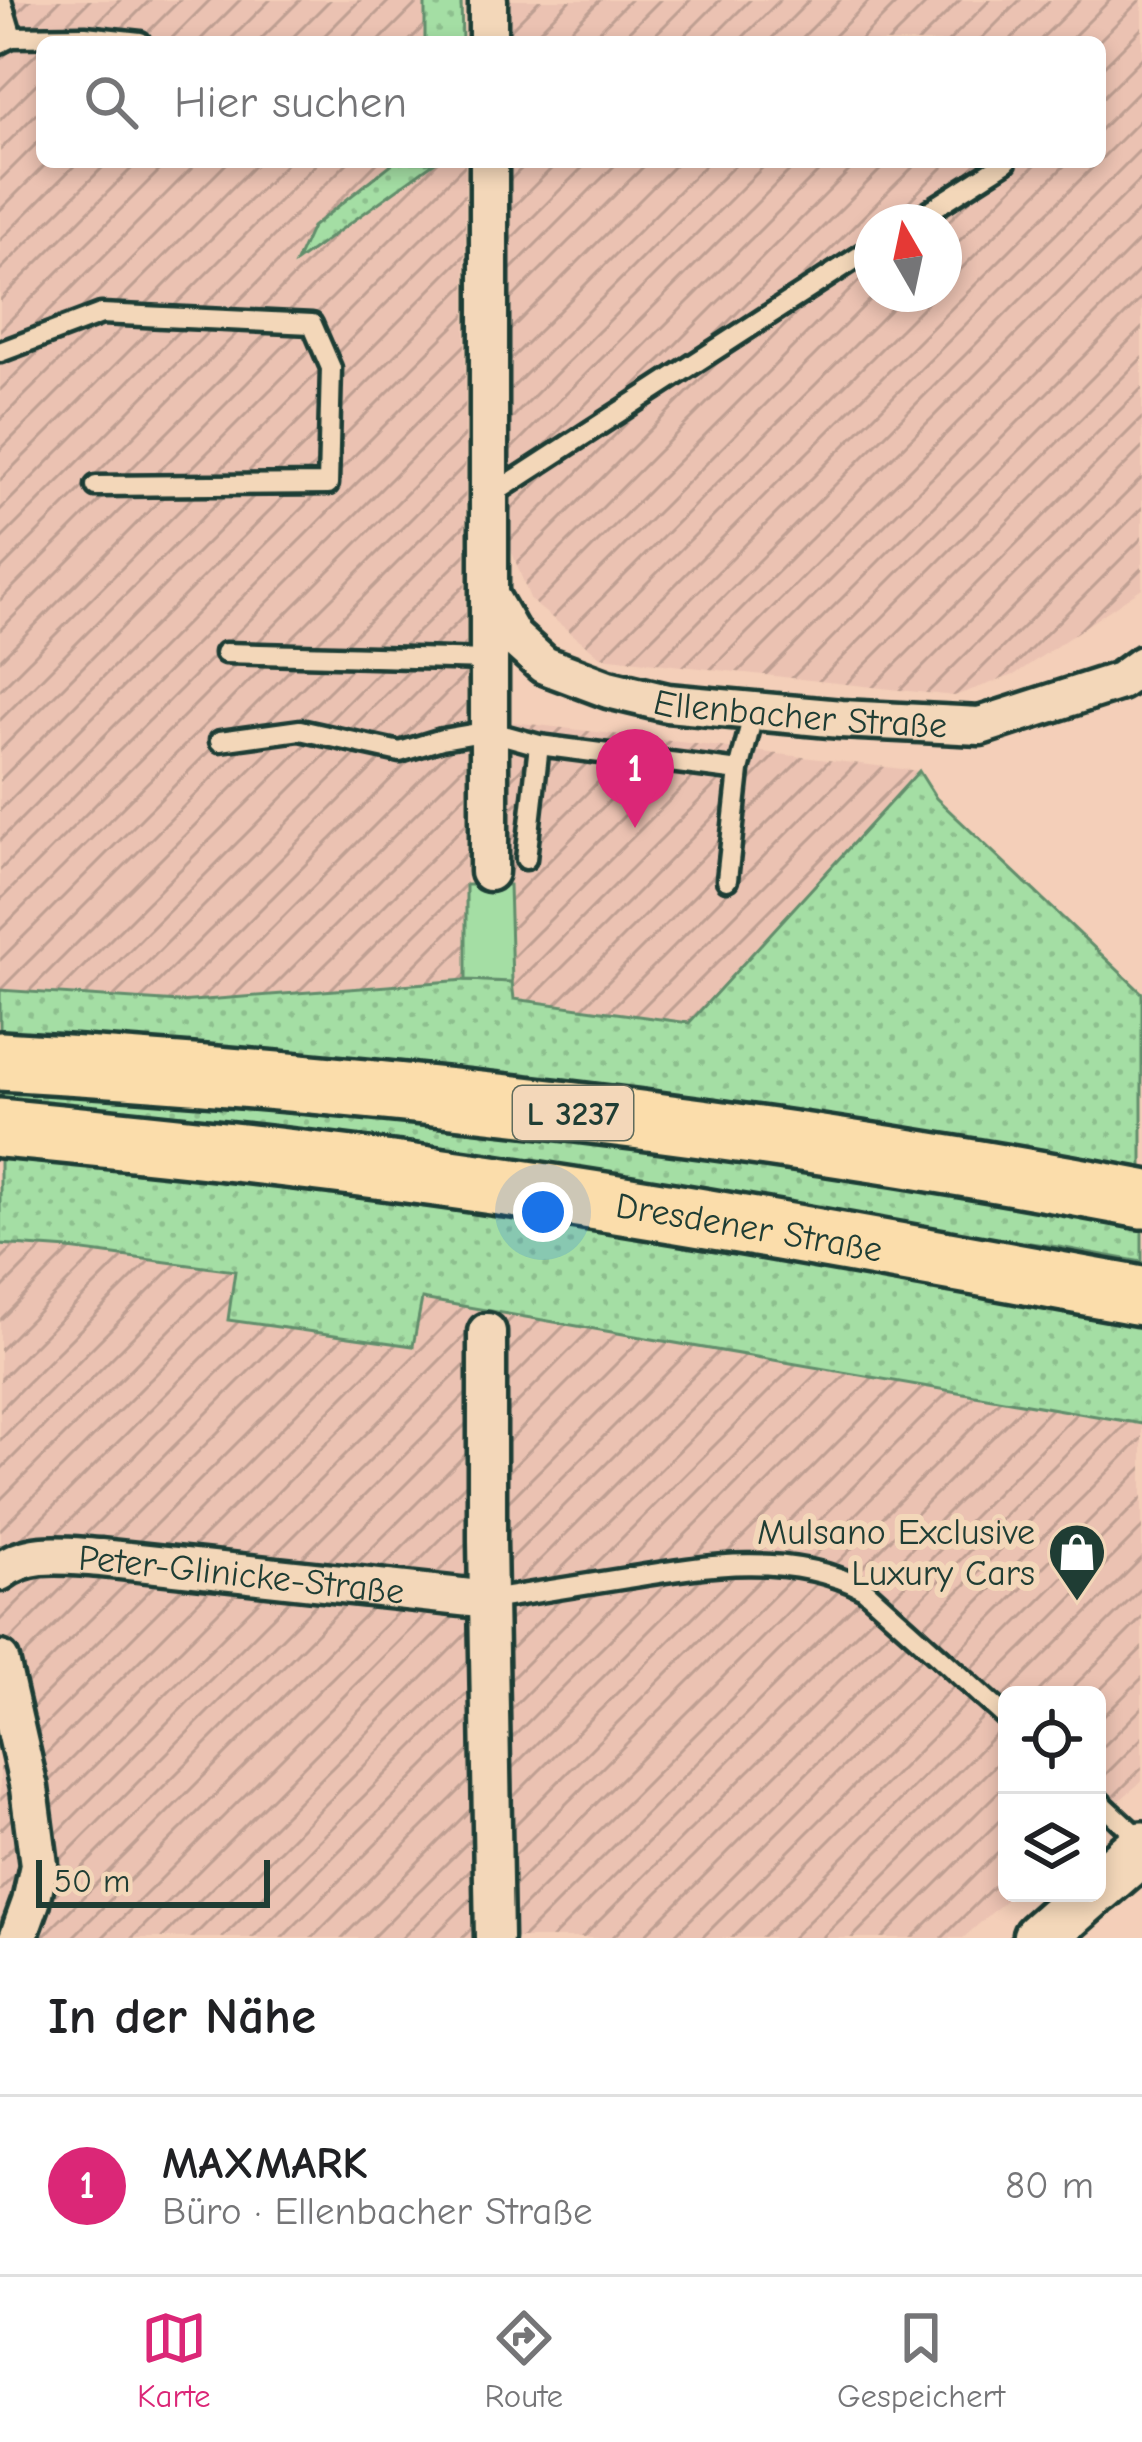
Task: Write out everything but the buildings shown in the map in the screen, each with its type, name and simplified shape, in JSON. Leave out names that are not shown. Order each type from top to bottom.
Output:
[{"type":"main road","name":"L 3237","points":[[0,1061],[319,1085],[690,1126],[981,1168],[1142,1199]]},
{"type":"main road","name":"Dresdener Straße","points":[[0,1128],[411,1174],[816,1237],[1142,1296]]},
{"type":"main road","points":[[1106,1878],[1142,1844]]},
{"type":"main road","points":[[1039,1938],[1080,1902]]},
{"type":"street","points":[[488,0],[488,36]]},
{"type":"street","points":[[488,872],[489,168]]},
{"type":"street","name":"Ellenbacher Straße","points":[[489,594],[513,637],[544,665],[608,689],[667,703],[980,726],[1135,684]]},
{"type":"street","points":[[487,1332],[494,1938]]},
{"type":"street","name":"Peter-Glinicke-Straße","points":[[0,1572],[15,1560],[41,1555],[101,1558],[489,1600]]},
{"type":"street","points":[[0,1660],[39,1865],[18,1938]]},
{"type":"lane","points":[[1,0],[6,40],[36,39]]},
{"type":"lane","points":[[940,204],[997,168]]},
{"type":"lane","points":[[490,496],[854,260]]},
{"type":"lane","points":[[0,352],[101,314],[312,323],[332,368],[328,484],[96,486]]},
{"type":"lane","points":[[225,653],[489,660]]},
{"type":"lane","points":[[727,880],[739,771],[754,711]]},
{"type":"lane","points":[[220,741],[300,730],[400,752],[489,731],[538,745],[739,771]]},
{"type":"lane","points":[[526,859],[538,745]]},
{"type":"lane","points":[[489,1600],[709,1566],[784,1565],[813,1570],[864,1589],[998,1710]]},
{"type":"lane","points":[[1106,1808],[1142,1844]]},
{"type":"shaded area","points":[[0,0],[461,0],[462,36],[36,36],[36,168],[465,168],[466,980],[179,1002],[0,990]]},
{"type":"shaded area","points":[[507,0],[1142,0],[1142,588],[1014,675],[954,696],[601,657],[531,601],[504,532],[506,168],[1106,168],[1106,36],[507,36]]},
{"type":"shaded area","points":[[513,722],[919,771],[689,1023],[514,999],[509,885]]},
{"type":"shaded area","points":[[0,1244],[69,1249],[421,1299],[1142,1424],[1142,1781],[1106,1812],[1106,1686],[998,1686],[998,1902],[1004,1902],[963,1938],[0,1938]]},
{"type":"green space","points":[[425,0],[461,0],[462,36],[425,36]]},
{"type":"green space","points":[[386,168],[427,168],[296,262],[312,227]]},
{"type":"green space","points":[[919,771],[936,798],[1142,993],[1142,1174],[0,1035],[0,990],[179,1002],[466,980],[512,982],[514,999],[689,1023]]},
{"type":"green space","points":[[466,885],[509,885],[512,982],[466,980]]},
{"type":"green space","points":[[0,1085],[459,1123],[752,1160],[1142,1224],[1142,1262],[0,1103]]},
{"type":"green space","points":[[0,1147],[567,1216],[1142,1322],[1142,1424],[422,1299],[413,1346],[228,1320],[235,1271],[0,1244]]},
{"type":"place","name":"MAXMARK","points":[[635,828]]},
{"type":"place","name":"Mulsano Exclusive Luxury Cars","points":[[1077,1603]]}]
